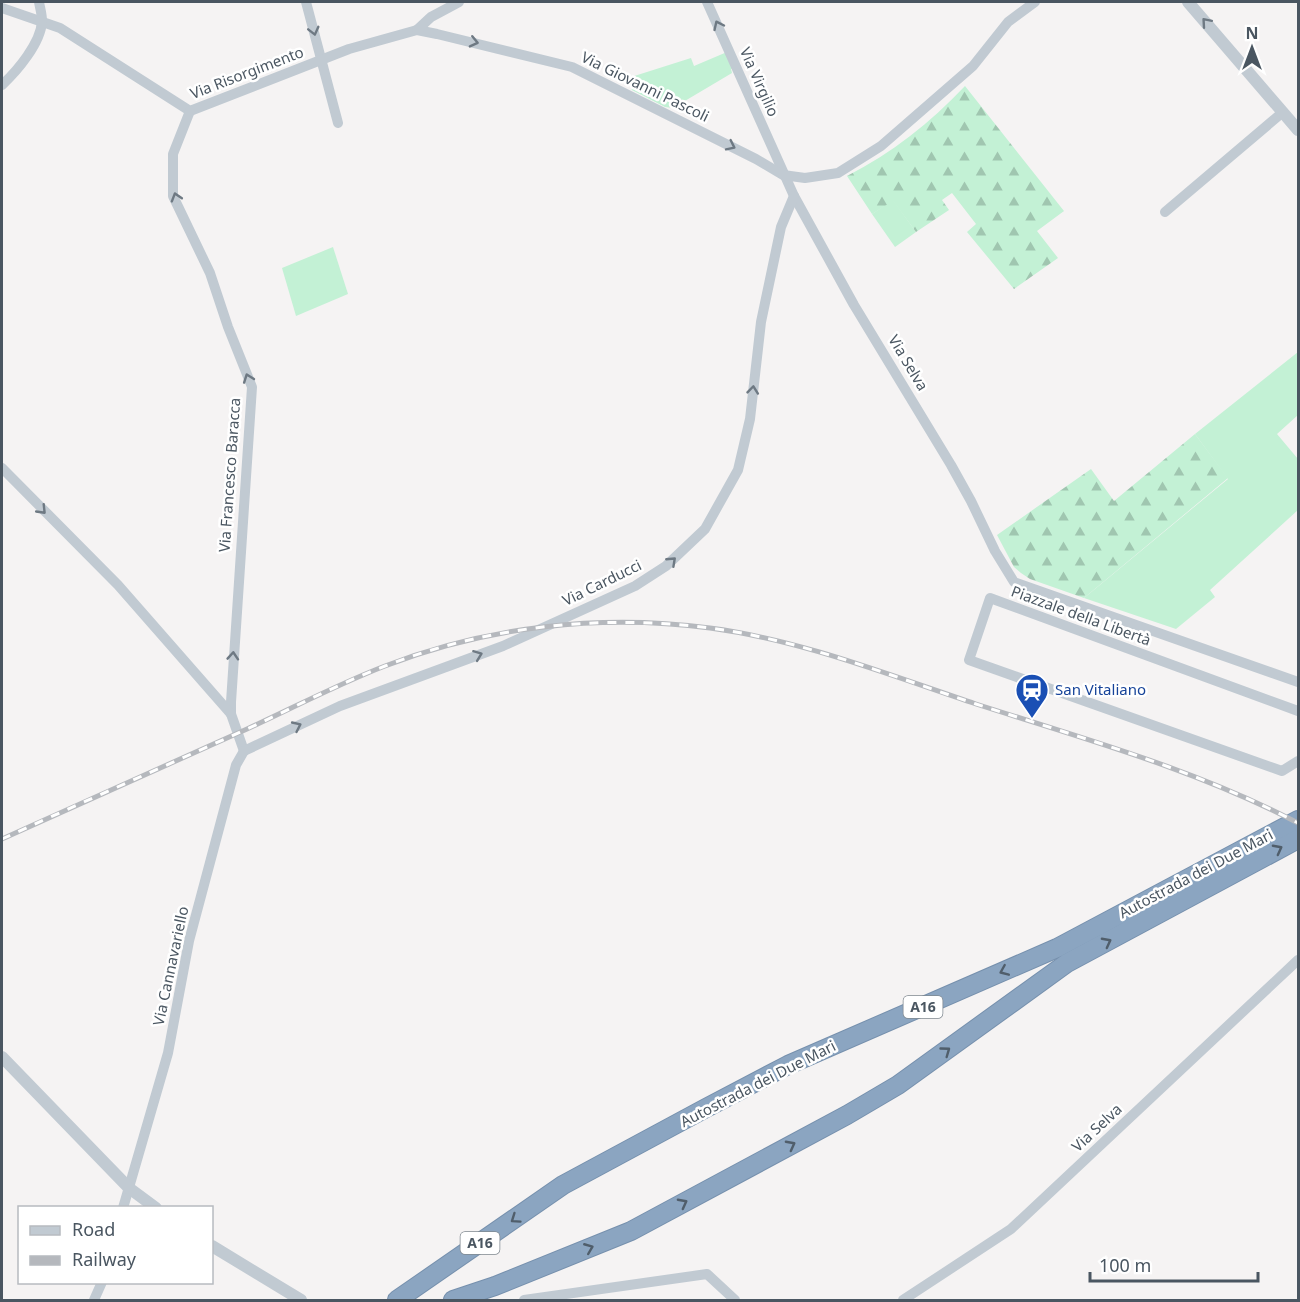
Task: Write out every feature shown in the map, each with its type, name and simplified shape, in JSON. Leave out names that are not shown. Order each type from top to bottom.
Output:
[{"type":"highway","name":"Autostrada dei Due Mari","points":[[397,1300],[563,1185],[686,1119],[788,1065],[1057,948],[1299,819]]},
{"type":"highway","name":"Autostrada dei Due Mari","points":[[453,1300],[495,1286],[631,1231],[847,1115],[898,1085],[1067,963],[1299,839]]},
{"type":"street","points":[[2,85],[28,54],[39,32],[42,21],[39,2]]},
{"type":"street","points":[[306,2],[338,123]]},
{"type":"street","points":[[417,30],[431,17],[459,2]]},
{"type":"street","name":"Via Virgilio","points":[[707,2],[783,175]]},
{"type":"street","points":[[783,175],[805,178],[838,173],[881,146],[973,66],[1008,22],[1035,2]]},
{"type":"street","points":[[1188,2],[1299,130]]},
{"type":"street","name":"Via Risorgimento","points":[[2,8],[60,28],[190,111],[349,49],[417,30]]},
{"type":"street","name":"Via Giovanni Pascoli","points":[[417,30],[572,67],[756,159],[783,175]]},
{"type":"street","name":"Via Francesco Baracca","points":[[190,111],[174,154],[173,196],[210,273],[252,387],[232,664],[231,714],[244,751]]},
{"type":"street","points":[[1165,212],[1283,112]]},
{"type":"street","name":"Via Selva","points":[[783,175],[854,305],[897,373],[966,492],[995,551],[1014,582],[1299,682]]},
{"type":"street","name":"Via Carducci","points":[[244,751],[340,706],[503,646],[635,586],[666,566],[705,529],[738,470],[750,419],[760,322],[781,227],[794,196]]},
{"type":"street","points":[[2,468],[118,585],[231,714]]},
{"type":"street","name":"Piazzale della Libertà","points":[[1299,711],[990,598],[969,660],[1282,771],[1299,761]]},
{"type":"street","name":"Via Cannavariello","points":[[124,1206],[168,1053],[183,970],[207,872],[236,765],[244,751]]},
{"type":"street","name":"Via Selva","points":[[903,1300],[1011,1229],[1299,960]]},
{"type":"street","points":[[2,1057],[129,1188],[153,1206]]},
{"type":"street","points":[[213,1247],[301,1300]]},
{"type":"street","points":[[524,1300],[707,1274],[735,1300]]},
{"type":"street","points":[[94,1300],[101,1284]]},
{"type":"green space","points":[[727,52],[734,68],[731,69],[732,73],[673,108],[665,107],[632,90],[628,78],[691,58],[694,66]]},
{"type":"green space","points":[[965,86],[1064,211],[1037,231],[1058,258],[1014,289],[967,232],[976,224],[952,193],[942,200],[949,210],[916,232],[893,201],[872,214],[847,176],[910,136]]},
{"type":"green space","points":[[893,200],[916,232],[895,247],[872,214]]},
{"type":"green space","points":[[333,247],[348,294],[296,316],[282,268]]},
{"type":"green space","points":[[1298,352],[1298,415],[1277,434],[1298,459],[1298,510],[1210,590],[1215,597],[1176,629],[1084,598],[1228,479],[1195,434]]},
{"type":"green space","points":[[1195,434],[1228,478],[1084,598],[1030,579],[1014,567],[997,535],[1091,469],[1114,501]]},
{"type":"railway","points":[[2,839],[350,680],[424,652],[504,633],[586,623],[628,622],[710,628],[811,650],[1180,771],[1260,804],[1298,823]]},
{"type":"place","name":"San Vitaliano","points":[[1032,719]]}]
